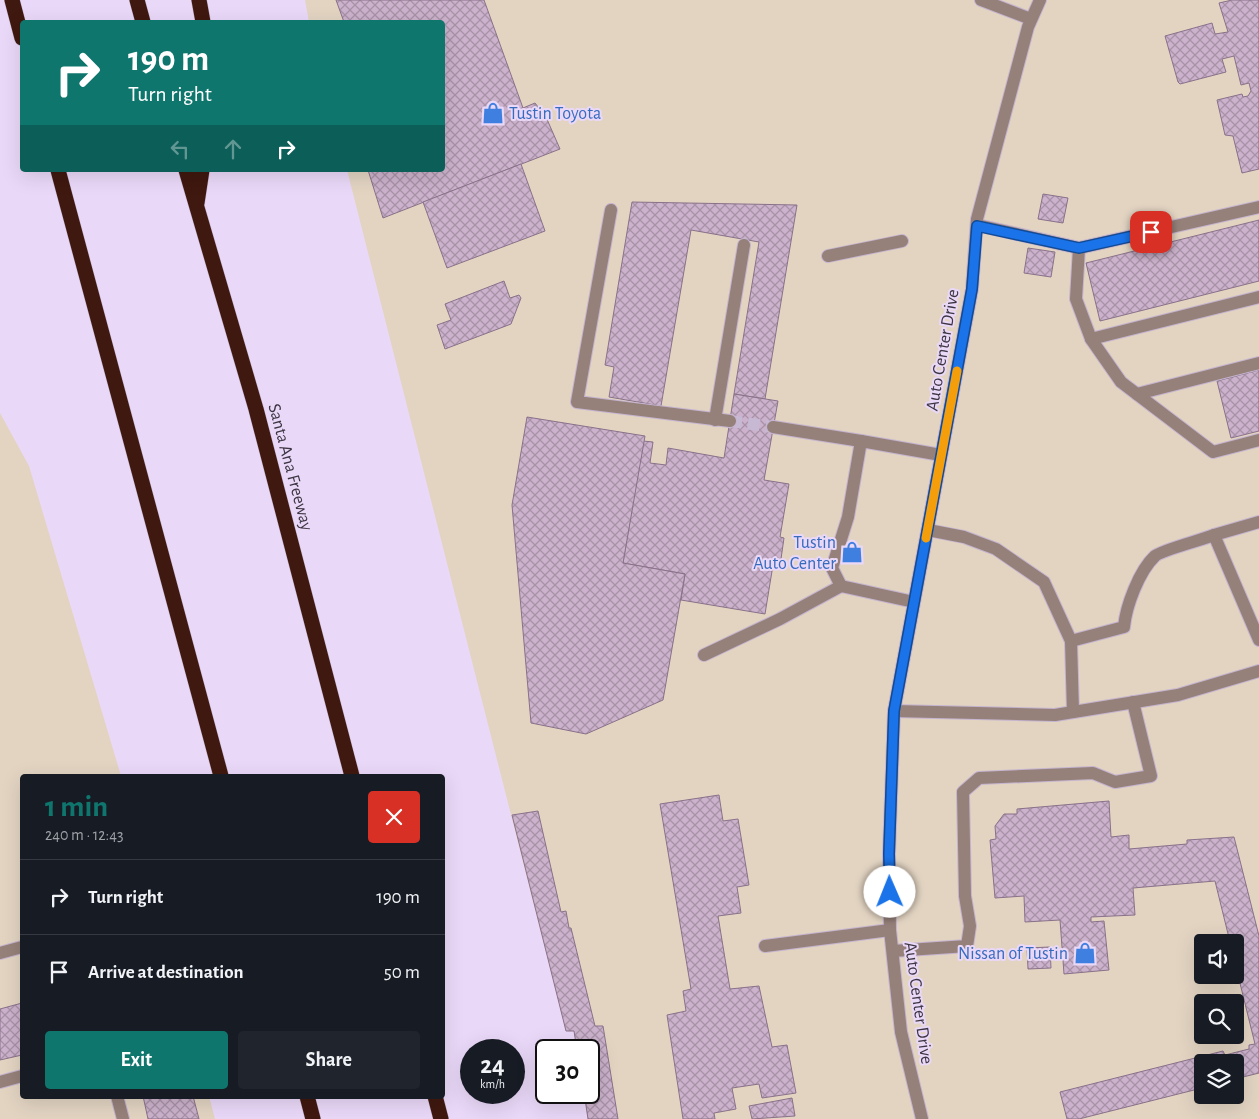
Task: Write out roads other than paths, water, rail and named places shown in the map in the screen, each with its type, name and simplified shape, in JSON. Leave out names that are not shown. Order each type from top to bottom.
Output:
[{"type":"highway","points":[[12,0],[20,30]]},
{"type":"highway","points":[[137,0],[142,20]]},
{"type":"highway","points":[[199,0],[203,20]]},
{"type":"highway","points":[[59,172],[220,774]]},
{"type":"highway","name":"Santa Ana Freeway","points":[[187,172],[256,409],[351,774]]},
{"type":"highway","points":[[196,207],[202,172]]},
{"type":"highway","points":[[308,1099],[313,1119]]},
{"type":"highway","points":[[436,1099],[441,1119]]},
{"type":"street","points":[[981,0],[1031,19]]},
{"type":"street","name":"Auto Center Drive","points":[[922,1119],[902,1032],[890,930],[889,854],[894,711],[972,289],[977,226],[1031,19],[1040,0]]},
{"type":"street","points":[[977,226],[1079,248],[1259,207]]},
{"type":"street","points":[[611,210],[577,402],[730,421]]},
{"type":"street","points":[[828,256],[902,240]]},
{"type":"street","points":[[715,420],[744,245]]},
{"type":"street","points":[[1079,248],[1076,299],[1091,339],[1121,382],[1212,452],[1259,440]]},
{"type":"street","points":[[1091,339],[1259,297]]},
{"type":"street","points":[[1137,394],[1259,363]]},
{"type":"street","points":[[773,427],[941,454]]},
{"type":"street","points":[[842,586],[832,568],[848,517],[861,441]]},
{"type":"street","points":[[1071,641],[1124,627],[1125,609],[1143,573],[1156,556],[1259,522]]},
{"type":"street","points":[[928,530],[964,537],[996,549],[1044,582],[1071,641],[1073,712]]},
{"type":"street","points":[[1214,536],[1259,640]]},
{"type":"street","points":[[704,655],[780,620],[842,586],[914,602]]},
{"type":"street","points":[[894,711],[1055,715],[1178,695],[1259,671]]},
{"type":"street","points":[[893,951],[968,946],[970,926],[965,896],[963,792],[979,778],[1093,773],[1115,782],[1151,776],[1133,702]]},
{"type":"street","points":[[765,946],[890,930]]},
{"type":"street","points":[[0,953],[20,948]]},
{"type":"street","points":[[0,1082],[20,1077]]},
{"type":"street","points":[[118,1099],[123,1119]]},
{"type":"tunnel","points":[[730,421],[773,427]]},
{"type":"place","name":"Tustin Toyota","points":[[493,113]]},
{"type":"place","name":"Tustin Auto Center","points":[[852,552]]},
{"type":"place","name":"Nissan of Tustin","points":[[1085,953]]}]
